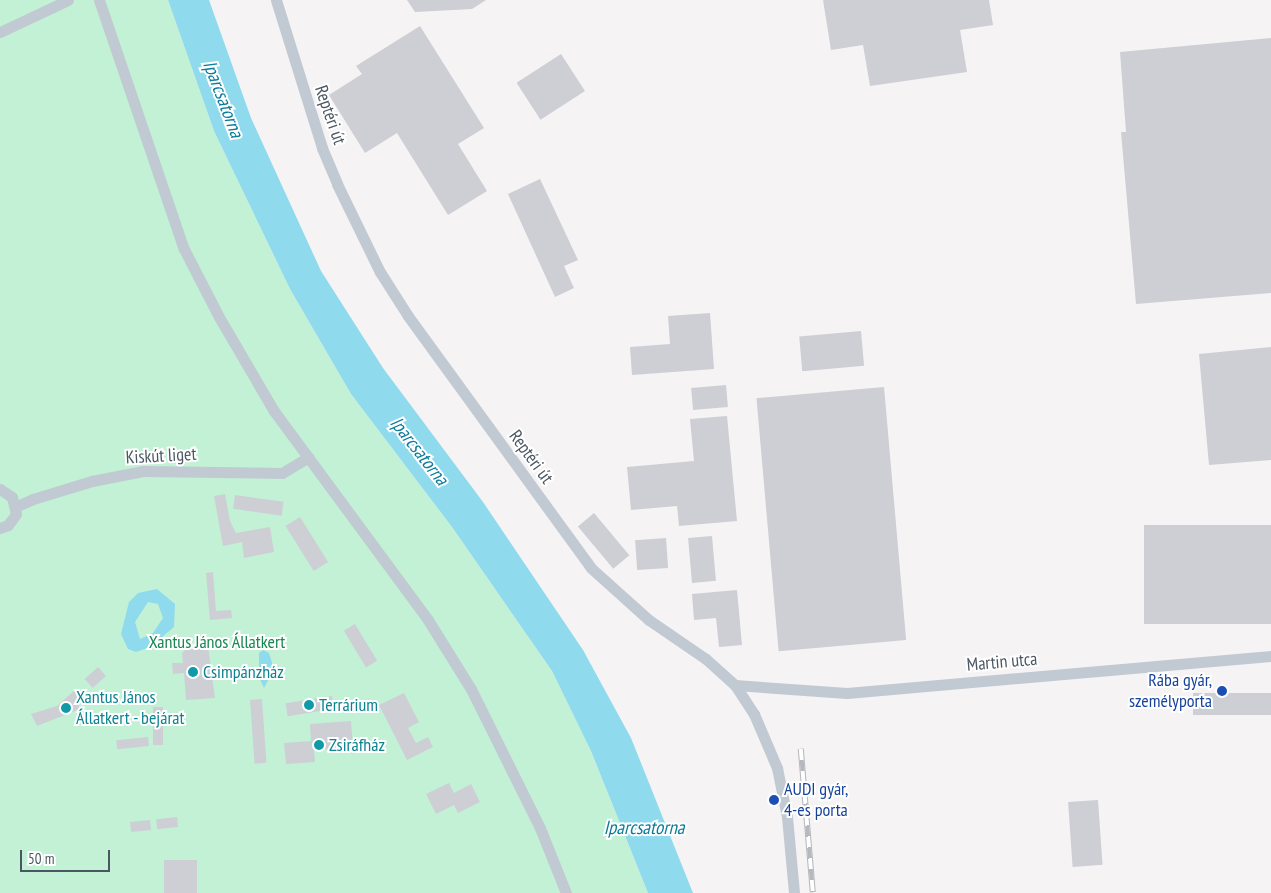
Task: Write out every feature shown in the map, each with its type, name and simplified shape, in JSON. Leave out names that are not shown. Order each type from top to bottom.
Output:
[{"type":"street","points":[[0,32],[68,0]]},
{"type":"street","points":[[99,0],[184,249],[248,370],[428,620],[471,688],[540,828],[566,893]]},
{"type":"street","name":"Reptéri út","points":[[276,0],[308,104],[337,184],[380,272],[408,316],[591,568],[649,620],[706,659],[735,684],[754,714],[777,768],[787,817],[794,893]]},
{"type":"street","name":"Kiskút liget","points":[[15,507],[33,498],[92,481],[143,471],[282,473],[309,457]]},
{"type":"street","points":[[0,489],[12,496],[15,507],[14,518],[0,528]]},
{"type":"street","name":"Martin utca","points":[[735,684],[847,692],[1271,656]]},
{"type":"green space","name":"Xantus János Állatkert","points":[[0,0],[168,0],[214,131],[290,289],[351,394],[452,527],[552,671],[591,751],[648,893],[0,893]]},
{"type":"water","name":"Iparcsatorna","points":[[168,0],[209,0],[251,118],[321,271],[383,368],[483,502],[583,650],[631,738],[693,893],[648,893],[591,751],[552,671],[452,527],[351,394],[290,289],[214,131]]},
{"type":"water","points":[[157,589],[175,604],[174,627],[150,647],[136,652],[128,649],[121,634],[129,602],[138,593]],"holes":[[[148,602],[158,604],[163,618],[153,633],[140,639],[135,622]]]},
{"type":"water","points":[[263,650],[269,653],[274,669],[264,688],[259,677],[259,653]]},
{"type":"building","points":[[407,0],[486,0],[472,9],[415,12]]},
{"type":"building","points":[[823,0],[989,0],[993,25],[960,30],[967,72],[870,86],[863,45],[831,50]]},
{"type":"building","points":[[420,26],[484,128],[458,144],[487,191],[448,215],[397,133],[365,153],[329,95],[362,74],[356,66]]},
{"type":"building","points":[[1271,38],[1271,293],[1136,304],[1121,132],[1126,132],[1120,52]]},
{"type":"building","points":[[561,54],[585,91],[541,120],[517,83]]},
{"type":"building","points":[[540,179],[578,260],[564,266],[574,288],[555,297],[508,194]]},
{"type":"building","points":[[710,313],[714,369],[632,375],[630,347],[670,344],[668,316]]},
{"type":"building","points":[[861,331],[864,366],[802,371],[799,336]]},
{"type":"building","points":[[1271,347],[1271,460],[1209,465],[1199,354]]},
{"type":"building","points":[[726,385],[728,407],[693,410],[691,388]]},
{"type":"building","points":[[884,387],[906,640],[779,651],[756,398]]},
{"type":"building","points":[[727,416],[737,521],[679,526],[677,506],[631,510],[627,467],[694,461],[690,419]]},
{"type":"building","points":[[225,494],[230,521],[236,533],[270,527],[274,552],[244,558],[242,542],[223,546],[214,496]]},
{"type":"building","points":[[235,495],[284,502],[282,516],[233,509]]},
{"type":"building","points":[[594,513],[629,555],[613,569],[578,526]]},
{"type":"building","points":[[300,517],[328,562],[314,571],[286,526]]},
{"type":"building","points":[[1144,525],[1271,525],[1271,624],[1144,624]]},
{"type":"building","points":[[712,536],[716,581],[692,583],[688,538]]},
{"type":"building","points":[[666,538],[668,568],[637,570],[635,540]]},
{"type":"building","points":[[213,572],[216,611],[231,610],[232,618],[210,620],[206,573]]},
{"type":"building","points":[[737,590],[742,645],[719,647],[716,618],[694,620],[692,594]]},
{"type":"building","points":[[355,624],[377,661],[366,668],[344,631]]},
{"type":"building","name":"Csimpánzház","points":[[208,646],[215,698],[186,700],[184,673],[173,674],[172,663],[183,663],[182,653],[188,647]]},
{"type":"building","points":[[98,667],[106,676],[93,688],[85,679]]},
{"type":"building","name":"Xantus János Állatkert - bejárat","points":[[75,690],[80,709],[37,726],[31,714],[57,706]]},
{"type":"building","points":[[404,693],[419,722],[408,728],[416,743],[428,737],[433,747],[407,760],[379,705]]},
{"type":"building","points":[[1193,693],[1271,693],[1271,715],[1193,715]]},
{"type":"building","name":"Terrárium","points":[[332,696],[334,709],[288,716],[286,703]]},
{"type":"building","points":[[262,699],[266,763],[254,764],[250,700]]},
{"type":"building","points":[[153,707],[163,707],[163,745],[153,745]]},
{"type":"building","name":"Zsiráfház","points":[[351,721],[353,747],[314,750],[315,762],[286,764],[284,743],[311,741],[310,724]]},
{"type":"building","points":[[148,737],[149,746],[117,749],[116,740]]},
{"type":"building","points":[[449,783],[454,793],[471,784],[480,802],[458,813],[454,805],[436,814],[426,794]]},
{"type":"building","points":[[1098,800],[1103,865],[1073,867],[1068,802]]},
{"type":"building","points":[[177,817],[178,827],[157,829],[156,819]]},
{"type":"building","points":[[150,820],[151,830],[131,832],[130,822]]},
{"type":"building","points":[[164,860],[197,860],[197,893],[164,893]]},
{"type":"railway","points":[[801,749],[813,893]]},
{"type":"place","name":"Csimpánzház","points":[[193,672]]},
{"type":"place","name":"Rába gyár, személyporta","points":[[1222,691]]},
{"type":"place","name":"Terrárium","points":[[309,705]]},
{"type":"place","name":"Xantus János Állatkert - bejárat","points":[[66,708]]},
{"type":"place","name":"Zsiráfház","points":[[319,745]]},
{"type":"place","name":"AUDI gyár, 4-es porta","points":[[774,800]]}]
